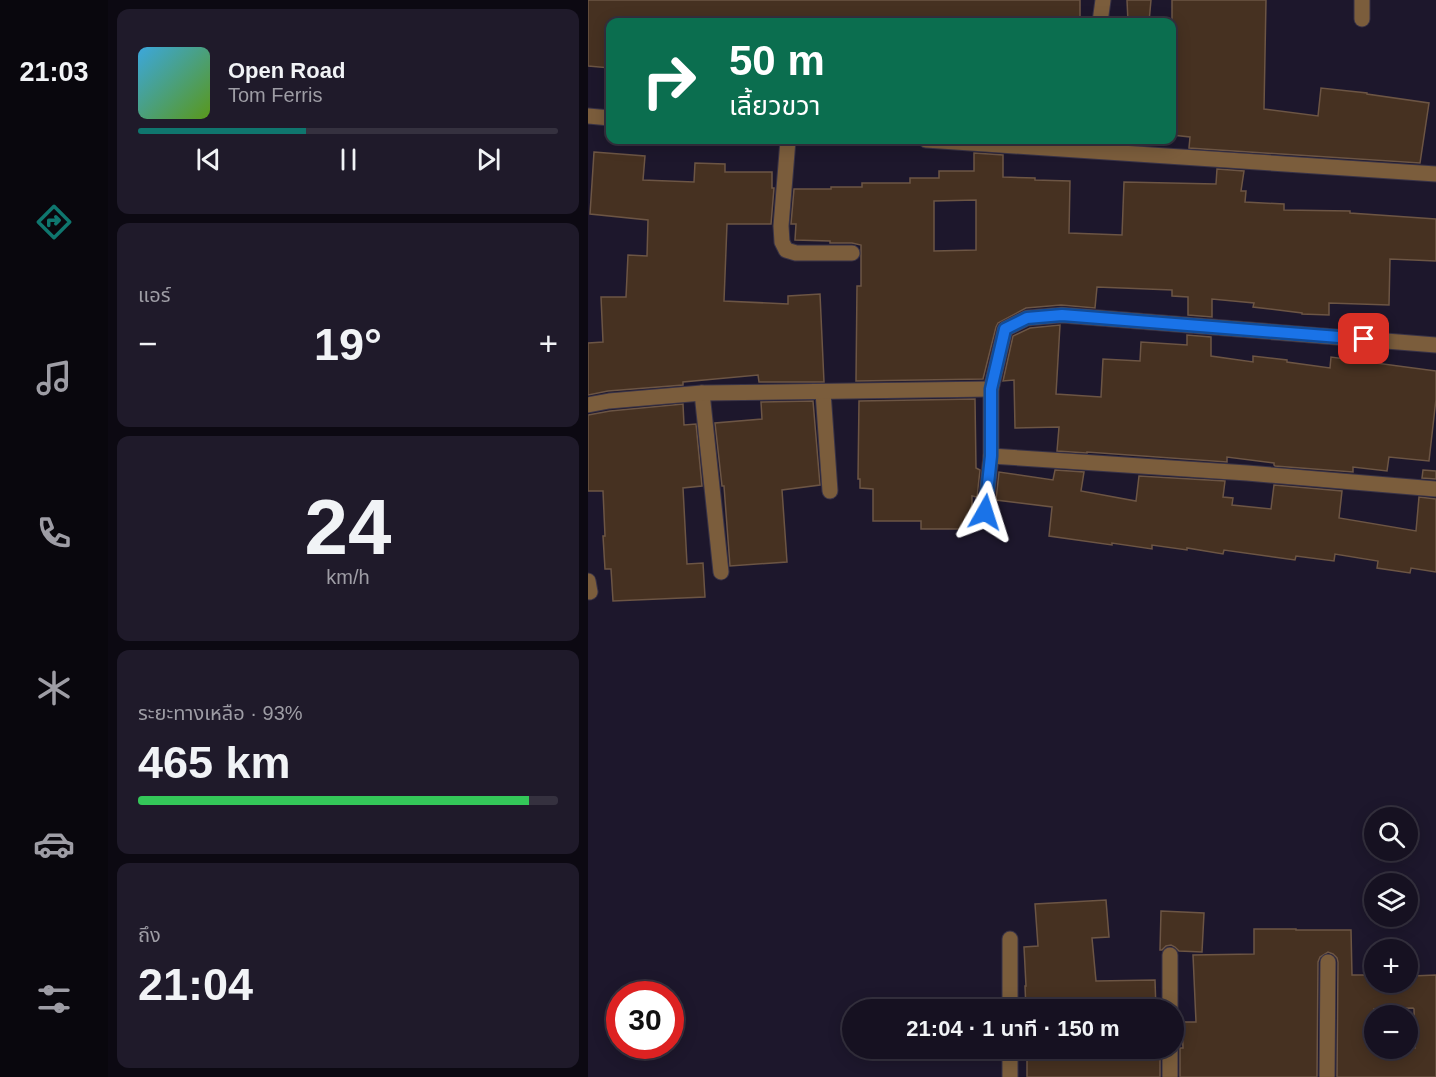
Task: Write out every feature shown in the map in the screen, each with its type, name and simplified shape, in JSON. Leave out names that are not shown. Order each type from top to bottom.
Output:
[{"type":"street","points":[[1100,18],[1102,0]]},
{"type":"street","points":[[1362,0],[1362,19]]},
{"type":"street","points":[[588,116],[606,118]]},
{"type":"street","points":[[788,144],[781,226],[782,242],[786,250],[796,253],[852,253]]},
{"type":"street","points":[[986,144],[1436,174]]},
{"type":"street","points":[[985,512],[991,456],[991,389],[1005,329],[1027,318],[1062,315],[1436,345]]},
{"type":"street","points":[[588,405],[702,393],[991,389]]},
{"type":"street","points":[[823,392],[830,491]]},
{"type":"street","points":[[702,393],[721,572]]},
{"type":"street","points":[[991,456],[1247,473],[1436,489]]},
{"type":"street","points":[[1010,939],[1010,999]]},
{"type":"street","points":[[1170,955],[1170,999]]},
{"type":"street","points":[[1328,962],[1328,1077]]},
{"type":"street","points":[[1010,1059],[1010,1077]]},
{"type":"street","points":[[1170,1059],[1170,1077]]},
{"type":"building","points":[[588,0],[1080,0],[1080,18],[606,18],[606,68],[588,66]]},
{"type":"building","points":[[1127,0],[1151,0],[1149,18],[1128,18]]},
{"type":"building","points":[[1172,0],[1266,0],[1264,109],[1318,116],[1321,88],[1429,103],[1420,163],[1189,148],[1190,137],[1176,135],[1176,18],[1172,18]]},
{"type":"building","points":[[594,152],[645,156],[643,180],[694,182],[695,163],[725,164],[725,172],[772,172],[772,188],[774,188],[771,224],[727,224],[724,301],[788,304],[788,296],[820,294],[824,382],[759,382],[758,375],[683,382],[683,385],[608,391],[588,395],[588,343],[603,342],[601,297],[626,297],[628,255],[647,256],[648,220],[590,214]]},
{"type":"building","points":[[974,153],[1003,155],[1003,177],[1070,181],[1069,233],[1122,235],[1124,182],[1216,184],[1217,169],[1244,171],[1241,191],[1246,191],[1245,202],[1284,204],[1284,210],[1350,211],[1350,213],[1436,219],[1436,261],[1390,259],[1389,305],[1329,303],[1329,315],[1302,314],[1253,307],[1254,303],[1212,299],[1212,317],[1188,315],[1188,297],[1172,296],[1172,290],[1097,287],[1095,308],[1061,305],[1026,308],[998,323],[983,379],[856,381],[857,286],[861,286],[861,245],[795,240],[796,224],[791,224],[794,189],[862,187],[862,183],[910,183],[910,178],[939,178],[939,171],[974,171]],"holes":[[[976,200],[976,250],[934,251],[934,201]]]},
{"type":"building","points":[[1060,325],[1056,394],[1101,397],[1103,359],[1140,361],[1141,342],[1187,345],[1187,335],[1211,337],[1211,356],[1253,362],[1253,356],[1330,368],[1331,357],[1436,371],[1436,399],[1429,461],[1389,457],[1387,471],[1353,467],[1353,472],[1275,466],[1274,463],[1227,457],[1227,462],[1057,451],[1059,427],[1015,428],[1014,380],[1003,381],[1013,336],[1030,328]]},
{"type":"building","points":[[975,399],[976,468],[980,470],[977,497],[972,496],[972,529],[921,529],[921,521],[873,521],[873,489],[860,488],[860,479],[858,479],[859,401]]},
{"type":"building","points":[[813,401],[820,485],[782,490],[787,562],[730,566],[724,486],[722,486],[715,423],[762,419],[761,402]]},
{"type":"building","points":[[683,404],[684,425],[696,424],[702,486],[683,488],[687,564],[703,563],[705,597],[613,601],[611,569],[605,569],[603,491],[588,491],[588,415]]},
{"type":"building","points":[[1055,470],[1084,472],[1081,491],[1136,501],[1139,476],[1225,481],[1223,497],[1233,498],[1232,505],[1271,509],[1274,485],[1342,491],[1339,518],[1416,531],[1419,497],[1436,499],[1436,572],[1411,568],[1410,573],[1377,568],[1378,561],[1335,554],[1334,561],[1296,556],[1295,560],[1224,550],[1223,554],[1152,545],[1152,549],[1049,536],[1052,507],[996,500],[999,472],[1053,480]]},
{"type":"building","points":[[1423,470],[1436,471],[1436,479],[1422,478]]},
{"type":"building","points":[[1106,900],[1109,937],[1092,938],[1096,981],[1155,980],[1156,999],[1026,999],[1024,947],[1038,946],[1035,904]]},
{"type":"building","points":[[1161,911],[1204,913],[1202,952],[1179,951],[1171,945],[1160,950]]},
{"type":"building","points":[[1254,929],[1351,930],[1352,975],[1364,975],[1364,993],[1418,993],[1418,976],[1436,975],[1436,1077],[1337,1077],[1338,962],[1333,954],[1328,952],[1320,957],[1318,962],[1317,1077],[1180,1077],[1180,1059],[1184,1059],[1184,1022],[1196,1022],[1193,955],[1254,954]]},
{"type":"building","points":[[1027,1059],[1160,1059],[1160,1077],[1027,1077]]},
{"type":"route","points":[[985,512],[991,456],[991,389],[1005,329],[1027,318],[1062,315],[1364,339]]}]
